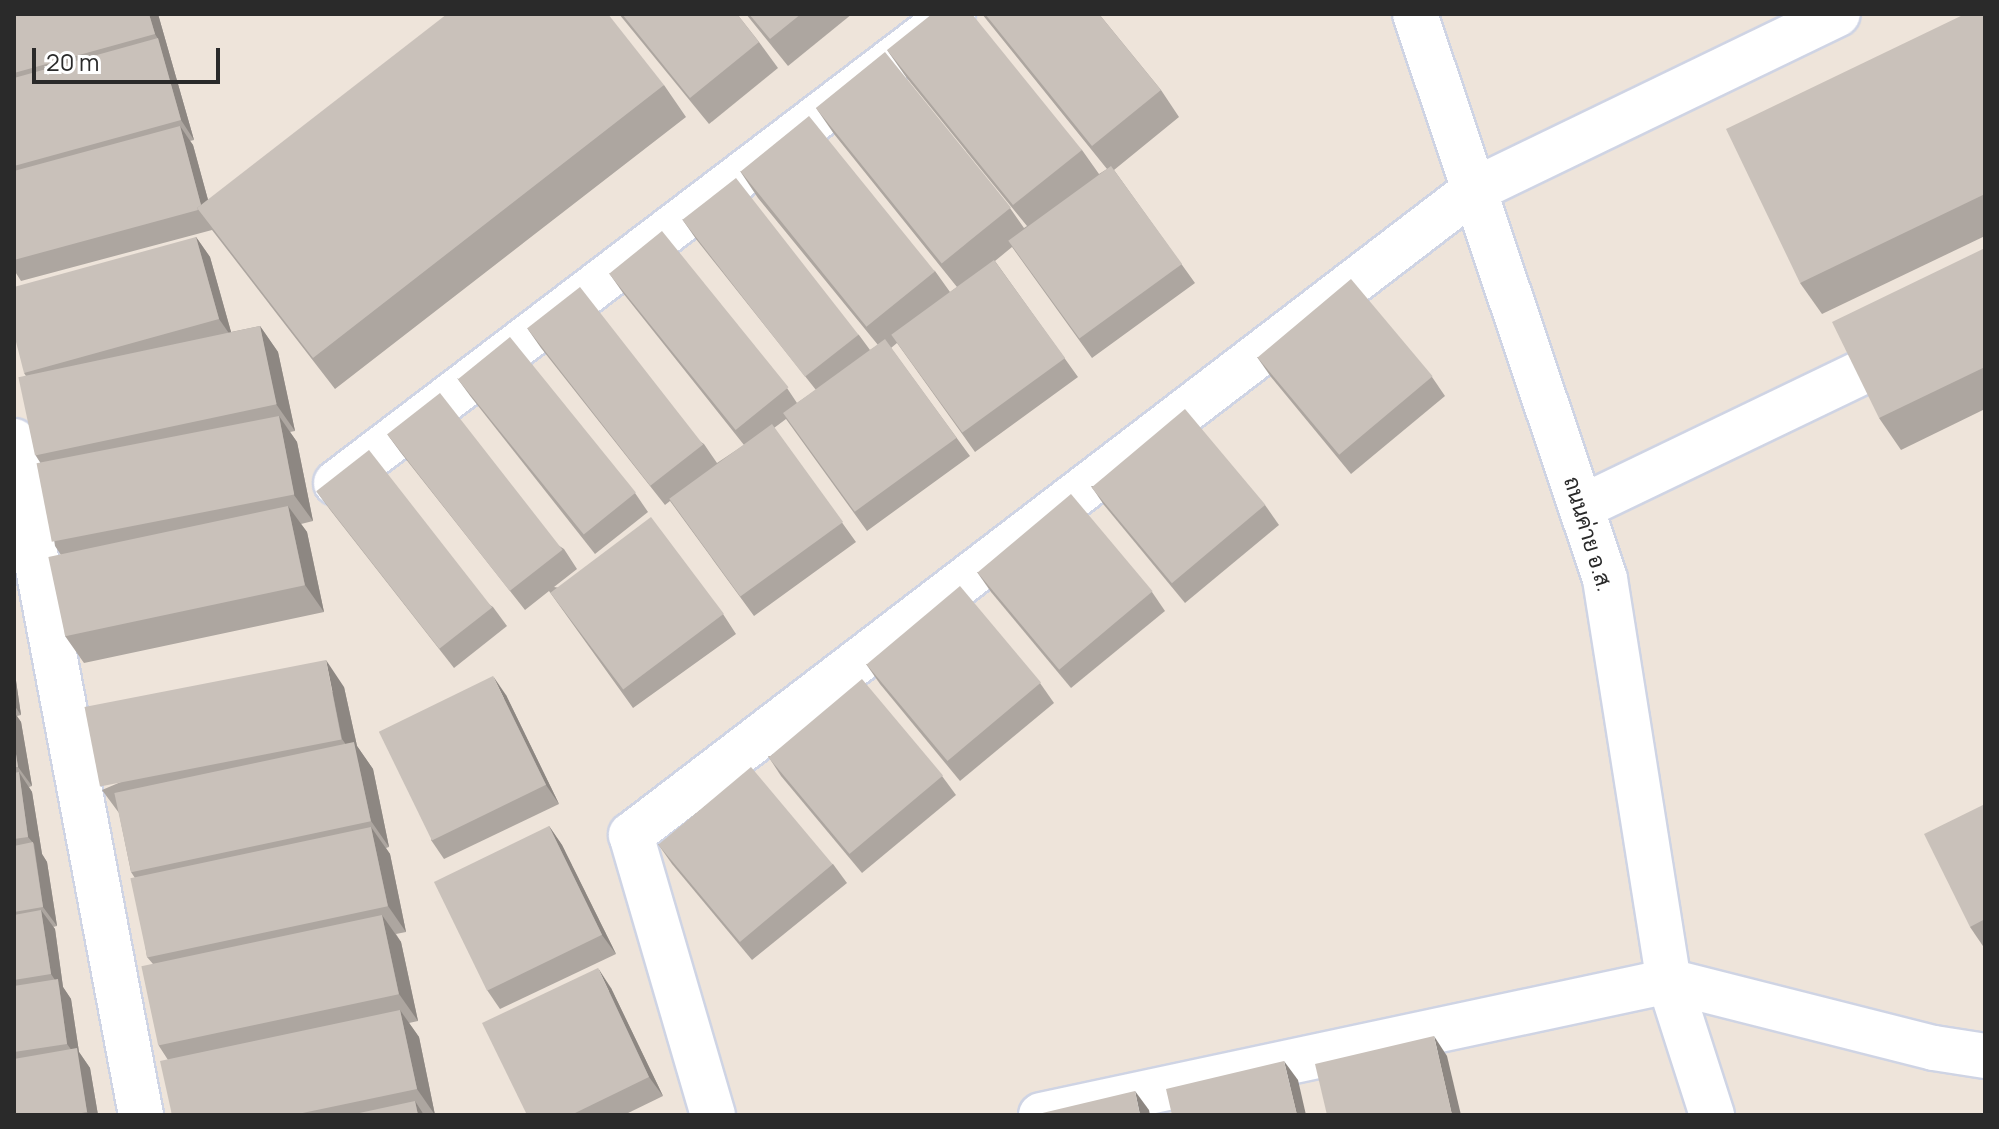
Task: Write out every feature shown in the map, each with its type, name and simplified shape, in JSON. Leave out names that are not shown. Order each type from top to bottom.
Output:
[{"type":"street","points":[[336,483],[953,14]]},
{"type":"street","name":"ถนนค่าย อ.ส.","points":[[1415,14],[1605,579],[1669,981],[1712,1115]]},
{"type":"street","points":[[713,1115],[631,835],[1474,190],[1838,14]]},
{"type":"street","points":[[1582,507],[1985,313]]},
{"type":"street","points":[[14,441],[141,1115]]},
{"type":"street","points":[[1041,1115],[1669,981],[1934,1048],[1985,1056]]},
{"type":"street","points":[[1934,1048],[1985,1025]]},
{"type":"building","points":[[14,14],[149,14],[155,34],[14,73]]},
{"type":"building","points":[[447,14],[608,14],[664,85],[313,358],[197,208]]},
{"type":"building","points":[[622,14],[737,14],[759,42],[690,98]]},
{"type":"building","points":[[749,14],[801,14],[770,39]]},
{"type":"building","points":[[932,14],[972,14],[1082,150],[1013,205],[887,50]]},
{"type":"building","points":[[985,14],[1099,14],[1161,90],[1092,146]]},
{"type":"building","points":[[1965,14],[1985,14],[1985,194],[1800,283],[1726,129]]},
{"type":"building","points":[[158,38],[181,120],[14,166],[14,78]]},
{"type":"building","points":[[885,52],[1011,207],[942,263],[816,108]]},
{"type":"building","points":[[809,116],[935,271],[866,327],[741,171]]},
{"type":"building","points":[[180,126],[201,205],[198,210],[14,260],[14,171]]},
{"type":"building","points":[[1111,166],[1182,264],[1079,339],[1008,241]]},
{"type":"building","points":[[736,178],[859,335],[805,377],[682,220]]},
{"type":"building","points":[[662,231],[788,387],[736,430],[609,274]]},
{"type":"building","points":[[196,237],[219,319],[24,373],[14,334],[14,287]]},
{"type":"building","points":[[1985,248],[1985,367],[1879,418],[1832,322]]},
{"type":"building","points":[[994,260],[1065,358],[962,433],[891,335]]},
{"type":"building","points":[[1351,279],[1433,376],[1339,455],[1258,357]]},
{"type":"building","points":[[580,287],[703,445],[650,486],[527,328]]},
{"type":"building","points":[[260,326],[277,404],[35,456],[18,377]]},
{"type":"building","points":[[510,337],[636,492],[584,535],[458,379]]},
{"type":"building","points":[[885,339],[957,438],[855,512],[783,413]]},
{"type":"building","points":[[440,393],[563,550],[510,591],[387,434]]},
{"type":"building","points":[[1185,409],[1265,505],[1172,583],[1092,487]]},
{"type":"building","points":[[279,416],[294,495],[52,542],[37,463]]},
{"type":"building","points":[[772,424],[843,522],[740,597],[669,499]]},
{"type":"building","points":[[369,450],[492,608],[439,649],[316,491]]},
{"type":"building","points":[[1071,494],[1153,591],[1059,670],[978,572]]},
{"type":"building","points":[[288,506],[305,585],[65,636],[48,557]]},
{"type":"building","points":[[651,517],[724,614],[623,689],[550,593]]},
{"type":"building","points":[[960,586],[1041,683],[948,761],[867,664]]},
{"type":"building","points":[[326,660],[341,740],[100,786],[85,707]]},
{"type":"building","points":[[493,676],[546,785],[432,840],[379,732]]},
{"type":"building","points":[[862,679],[943,776],[850,854],[769,757]]},
{"type":"building","points":[[14,741],[18,767],[14,767]]},
{"type":"building","points":[[354,742],[371,821],[131,872],[114,793]]},
{"type":"building","points":[[751,767],[833,864],[740,942],[658,845]]},
{"type":"building","points":[[19,772],[28,837],[14,839],[14,773]]},
{"type":"building","points":[[1985,804],[1985,919],[1970,927],[1924,834]]},
{"type":"building","points":[[549,826],[602,935],[487,991],[434,882]]},
{"type":"building","points":[[371,827],[388,906],[147,957],[130,878]]},
{"type":"building","points":[[33,842],[43,907],[14,912],[14,846]]},
{"type":"building","points":[[41,910],[51,974],[14,980],[14,915]]},
{"type":"building","points":[[382,915],[399,994],[158,1045],[141,966]]},
{"type":"building","points":[[598,968],[649,1077],[571,1115],[527,1115],[482,1023]]},
{"type":"building","points":[[58,979],[67,1044],[14,1052],[14,986]]},
{"type":"building","points":[[400,1010],[417,1089],[293,1115],[172,1115],[160,1061]]},
{"type":"building","points":[[1434,1036],[1452,1115],[1327,1115],[1315,1064]]},
{"type":"building","points":[[77,1048],[87,1112],[14,1115],[14,1059]]},
{"type":"building","points":[[1284,1061],[1297,1115],[1172,1115],[1166,1089]]},
{"type":"building","points":[[1135,1091],[1140,1115],[1034,1115]]},
{"type":"building","points":[[415,1101],[418,1115],[350,1115]]}]
